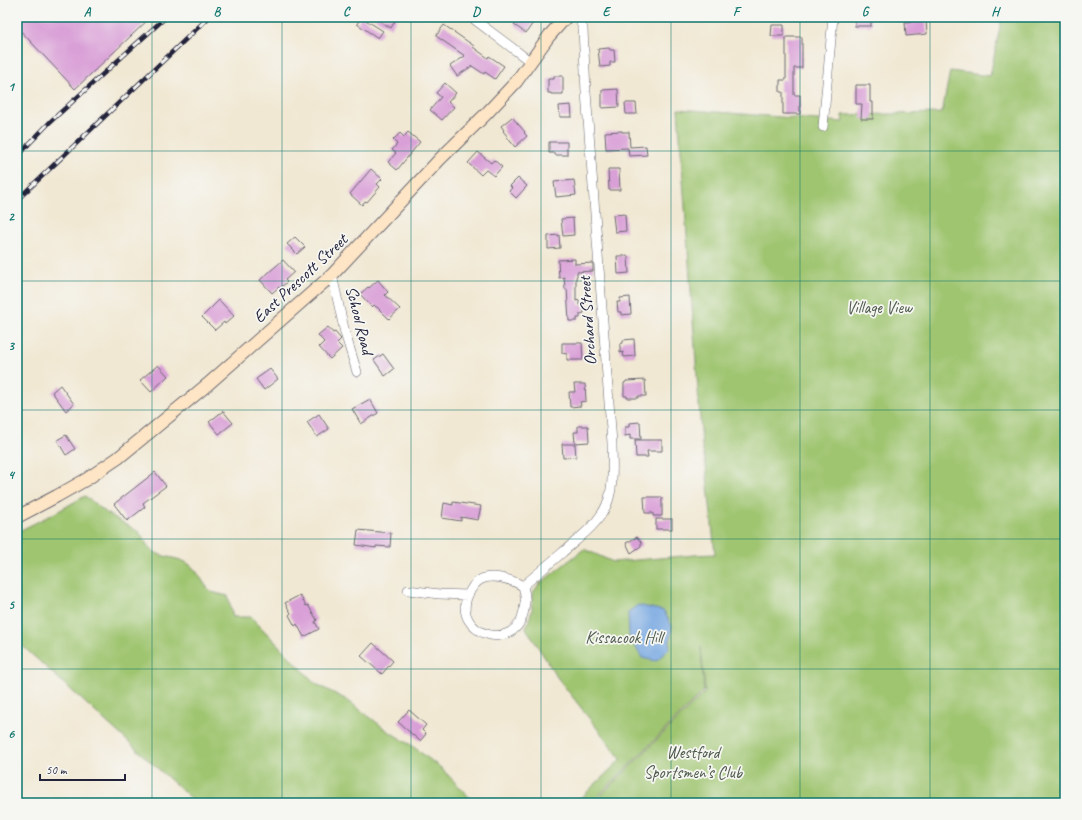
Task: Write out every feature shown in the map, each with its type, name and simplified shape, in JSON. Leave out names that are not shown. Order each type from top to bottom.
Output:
[{"type":"main road","name":"East Prescott Street","points":[[17,517],[58,496],[118,458],[207,384],[332,275],[440,159],[516,82],[549,36],[566,17]]},
{"type":"street","points":[[471,17],[531,62]]},
{"type":"street","name":"Orchard Street","points":[[523,586],[590,529],[606,508],[612,483],[612,443],[582,29],[579,17]]},
{"type":"street","points":[[823,127],[833,17]]},
{"type":"street","name":"School Road","points":[[332,275],[345,333],[357,372]]},
{"type":"street","points":[[495,577],[504,578],[517,582],[523,586],[526,600],[522,618],[514,630],[502,636],[488,635],[478,630],[469,621],[465,612],[466,599],[471,588],[481,579],[495,577]]},
{"type":"street","points":[[408,590],[439,594],[468,595]]},
{"type":"green space","name":"Village View","points":[[1002,17],[1065,17],[1065,803],[593,803],[705,692],[701,647],[704,691],[591,803],[576,803],[621,759],[557,677],[526,628],[532,611],[532,594],[539,584],[584,549],[613,562],[715,554],[706,466],[702,446],[678,109],[843,122],[842,115],[942,113],[950,71],[990,76]]},
{"type":"green space","points":[[85,496],[108,514],[139,532],[148,546],[156,553],[181,560],[190,565],[211,592],[228,596],[233,617],[251,617],[316,684],[347,700],[388,731],[411,745],[441,768],[475,803],[196,803],[17,641],[17,532]]},
{"type":"water","points":[[638,605],[664,611],[672,626],[669,649],[656,661],[642,658],[629,636],[628,612]]},
{"type":"building","points":[[17,17],[151,17],[75,89],[17,27]]},
{"type":"building","points":[[361,17],[383,31],[378,38],[357,24]]},
{"type":"building","points":[[373,17],[397,17],[391,28]]},
{"type":"building","points":[[519,17],[537,17],[526,33],[514,25]]},
{"type":"building","points":[[855,17],[871,17],[871,26],[855,26]]},
{"type":"building","points":[[926,20],[927,34],[906,36],[905,22]]},
{"type":"building","points":[[444,25],[474,46],[473,47],[488,58],[489,56],[504,66],[495,79],[472,66],[457,76],[450,66],[465,56],[436,36]]},
{"type":"building","points":[[772,25],[784,25],[784,36],[771,36]]},
{"type":"building","points":[[786,37],[802,37],[802,68],[794,68],[794,95],[800,95],[800,114],[783,114],[783,92],[780,92],[780,80],[786,80]]},
{"type":"building","points":[[609,48],[610,50],[614,50],[615,62],[610,62],[610,66],[600,67],[598,49]]},
{"type":"building","points":[[554,76],[563,76],[563,94],[548,93],[548,79],[554,79]]},
{"type":"building","points":[[445,83],[456,93],[448,102],[454,107],[442,120],[430,110],[441,97],[436,93]]},
{"type":"building","points":[[856,85],[870,85],[870,102],[873,102],[873,119],[861,119],[862,104],[856,104]]},
{"type":"building","points":[[618,89],[619,107],[602,108],[602,90]]},
{"type":"building","points":[[625,103],[636,103],[637,114],[626,114]]},
{"type":"building","points":[[571,105],[572,117],[560,117],[559,106]]},
{"type":"building","points":[[512,117],[527,136],[515,147],[501,126]]},
{"type":"building","points":[[408,132],[420,142],[397,170],[388,162],[396,153],[392,150],[397,144],[393,140],[400,133],[404,137]]},
{"type":"building","points":[[605,132],[629,132],[630,147],[646,146],[647,155],[629,156],[628,148],[606,149]]},
{"type":"building","points":[[549,142],[567,142],[567,155],[555,155],[555,153],[549,153]]},
{"type":"building","points":[[478,152],[491,163],[494,160],[502,167],[494,176],[486,170],[481,175],[468,163]]},
{"type":"building","points":[[371,169],[382,179],[377,184],[380,187],[367,202],[365,201],[362,205],[350,194]]},
{"type":"building","points":[[608,169],[619,169],[620,190],[609,190]]},
{"type":"building","points":[[518,178],[527,186],[516,198],[509,191],[512,188],[510,186]]},
{"type":"building","points":[[574,180],[576,195],[556,197],[554,182]]},
{"type":"building","points":[[625,214],[626,231],[615,232],[613,215]]},
{"type":"building","points":[[573,218],[574,235],[563,236],[561,219]]},
{"type":"building","points":[[559,235],[560,248],[548,249],[548,236]]},
{"type":"building","points":[[295,237],[305,247],[297,254],[287,244]]},
{"type":"building","points":[[617,256],[628,256],[629,273],[618,274]]},
{"type":"building","points":[[575,259],[575,264],[593,263],[593,271],[577,272],[576,301],[579,300],[579,305],[584,305],[584,313],[580,314],[580,318],[577,318],[577,321],[569,321],[567,289],[565,289],[564,277],[559,278],[558,260]]},
{"type":"building","points":[[283,260],[294,272],[285,280],[287,282],[272,293],[260,280]]},
{"type":"building","points":[[378,280],[388,292],[385,295],[400,309],[389,319],[377,307],[374,305],[372,307],[360,294]]},
{"type":"building","points":[[630,297],[631,314],[621,315],[621,312],[618,312],[617,302],[620,302],[620,298]]},
{"type":"building","points":[[219,300],[234,316],[215,330],[202,317]]},
{"type":"building","points":[[328,327],[341,339],[337,343],[342,348],[330,359],[319,347],[324,342],[318,335]]},
{"type":"building","points":[[634,339],[635,356],[624,357],[623,352],[620,353],[620,344],[623,343],[623,340]]},
{"type":"building","points":[[562,343],[582,343],[583,360],[567,360],[567,354],[562,353]]},
{"type":"building","points":[[383,354],[394,369],[385,376],[374,360]]},
{"type":"building","points":[[158,365],[168,376],[151,392],[140,380]]},
{"type":"building","points":[[270,369],[278,379],[264,390],[256,379]]},
{"type":"building","points":[[645,380],[646,396],[627,398],[627,396],[624,396],[624,383],[626,381]]},
{"type":"building","points":[[574,384],[585,384],[586,401],[580,402],[581,406],[570,407],[569,392],[575,392]]},
{"type":"building","points":[[60,385],[74,404],[66,411],[52,392]]},
{"type":"building","points":[[370,399],[378,413],[361,424],[352,409]]},
{"type":"building","points":[[223,411],[233,423],[219,434],[209,422]]},
{"type":"building","points":[[319,414],[329,429],[317,437],[307,422]]},
{"type":"building","points":[[640,422],[641,439],[630,439],[630,435],[625,436],[625,427],[629,427],[629,423]]},
{"type":"building","points":[[578,426],[588,426],[589,442],[575,443],[574,432],[578,432]]},
{"type":"building","points":[[66,435],[75,449],[66,455],[57,440]]},
{"type":"building","points":[[635,440],[662,440],[662,451],[647,451],[648,457],[636,457]]},
{"type":"building","points":[[562,444],[575,444],[576,457],[563,458]]},
{"type":"building","points":[[155,472],[166,486],[143,503],[145,507],[127,521],[114,504]]},
{"type":"building","points":[[644,497],[662,497],[662,516],[653,516],[653,513],[645,513]]},
{"type":"building","points":[[453,502],[481,506],[478,520],[461,517],[461,521],[442,518],[444,503],[453,505]]},
{"type":"building","points":[[656,519],[672,519],[672,529],[656,529]]},
{"type":"building","points":[[358,530],[391,533],[390,547],[376,546],[376,548],[356,545]]},
{"type":"building","points":[[637,537],[641,542],[641,546],[631,553],[626,543]]},
{"type":"building","points":[[300,595],[306,606],[308,605],[317,620],[315,622],[319,629],[304,637],[297,624],[295,626],[289,615],[291,613],[285,603]]},
{"type":"building","points":[[373,643],[393,661],[382,674],[361,656]]},
{"type":"building","points":[[409,710],[426,725],[422,730],[426,734],[420,741],[398,722]]},
{"type":"railway","points":[[17,158],[51,121],[166,17]]},
{"type":"railway","points":[[17,200],[209,17]]},
{"type":"park label","name":"Kissacook Hill","points":[[624,637]]},
{"type":"park label","name":"Westford Sportsmen’s Club","points":[[693,762]]}]
